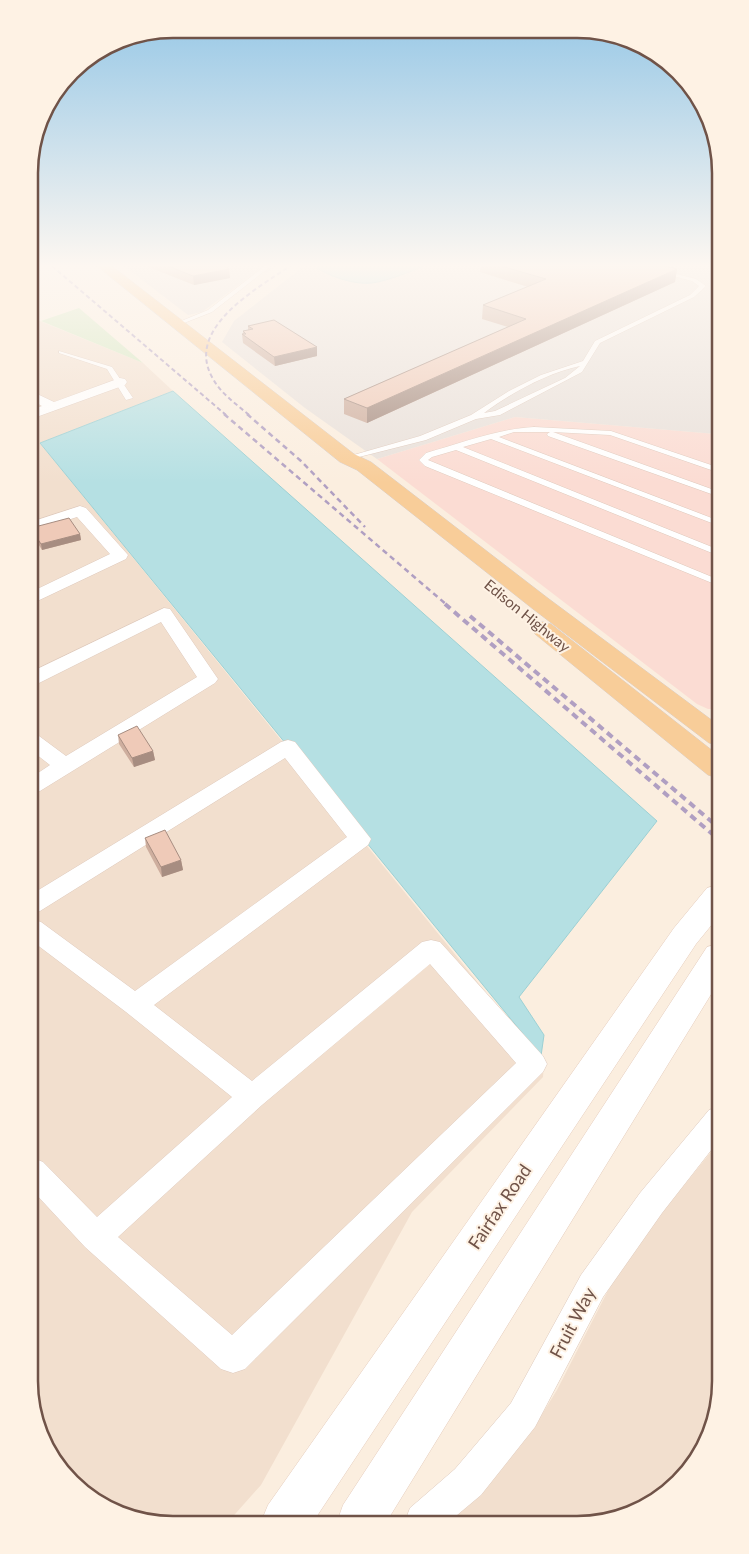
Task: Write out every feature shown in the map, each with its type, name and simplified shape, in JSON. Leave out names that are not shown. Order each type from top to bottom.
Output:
[{"type":"main road","name":"Edison Highway","points":[[195,339],[347,458],[364,466],[541,604],[712,732]]},
{"type":"main road","name":"Edison Highway","points":[[347,458],[348,472],[712,764]]},
{"type":"main road","name":"Fairfax Road","points":[[289,1516],[685,936],[711,904]]},
{"type":"main road","points":[[364,1516],[711,967]]},
{"type":"street","points":[[38,412],[120,382]]},
{"type":"street","points":[[38,399],[53,407]]},
{"type":"street","points":[[38,525],[80,511],[120,556],[38,596]]},
{"type":"street","points":[[38,676],[164,613],[208,679],[38,782]]},
{"type":"street","points":[[38,746],[65,766]]},
{"type":"street","points":[[38,901],[288,747],[360,839],[135,1005]]},
{"type":"street","points":[[38,932],[135,1005],[252,1097]]},
{"type":"street","points":[[38,1176],[96,1237],[233,1356],[533,1064],[431,949],[252,1097],[96,1237]]},
{"type":"street","name":"Fruit Way","points":[[429,1516],[468,1482],[524,1415],[592,1286],[651,1203],[711,1129]]},
{"type":"lane","points":[[347,458],[423,438],[474,417],[497,413],[580,371],[597,342],[604,339]]},
{"type":"lane","points":[[61,352],[110,368],[129,398]]},
{"type":"lane","points":[[474,417],[489,405],[559,369],[586,363]]},
{"type":"lane","points":[[539,429],[712,492]]},
{"type":"lane","points":[[712,469],[611,433],[539,429],[513,430],[429,455],[423,460],[428,464],[712,580]]},
{"type":"lane","points":[[491,436],[712,521]]},
{"type":"lane","points":[[456,447],[712,550]]},
{"type":"shaded area","points":[[38,339],[83,339],[143,363],[173,391],[40,443],[544,1064],[543,1077],[412,1212],[261,1485],[233,1516],[155,1515],[129,1509],[97,1494],[77,1477],[65,1464],[56,1449],[42,1417],[38,1382]]},
{"type":"shaded area","points":[[224,339],[712,339],[712,434],[515,417],[377,459],[305,408],[222,342]]},
{"type":"shaded area","points":[[515,417],[712,434],[712,709],[697,704],[377,459]]},
{"type":"shaded area","points":[[711,1152],[711,1391],[707,1417],[689,1457],[666,1483],[652,1494],[636,1503],[612,1512],[577,1516],[456,1516],[507,1450],[536,1424],[557,1390],[616,1275],[638,1242]]},
{"type":"green space","points":[[84,339],[115,339],[143,363]]},
{"type":"water","points":[[173,391],[657,821],[519,997],[544,1035],[541,1056],[40,443]]},
{"type":"building","points":[[248,339],[303,339],[317,347],[274,357]]},
{"type":"building","points":[[482,339],[522,339],[367,408],[344,399]]},
{"type":"building","points":[[69,518],[80,534],[41,544],[38,540],[38,526]]},
{"type":"building","points":[[137,726],[153,751],[132,758],[118,735]]},
{"type":"building","points":[[165,830],[181,860],[161,867],[145,838]]},
{"type":"railway","points":[[137,339],[226,415]]},
{"type":"railway","points":[[210,339],[206,359],[215,383],[249,415]]},
{"type":"railway","points":[[224,414],[447,605]]},
{"type":"railway","points":[[247,414],[301,461],[365,527]]},
{"type":"railway","points":[[445,604],[711,833]]},
{"type":"railway","points":[[470,616],[711,821]]}]
